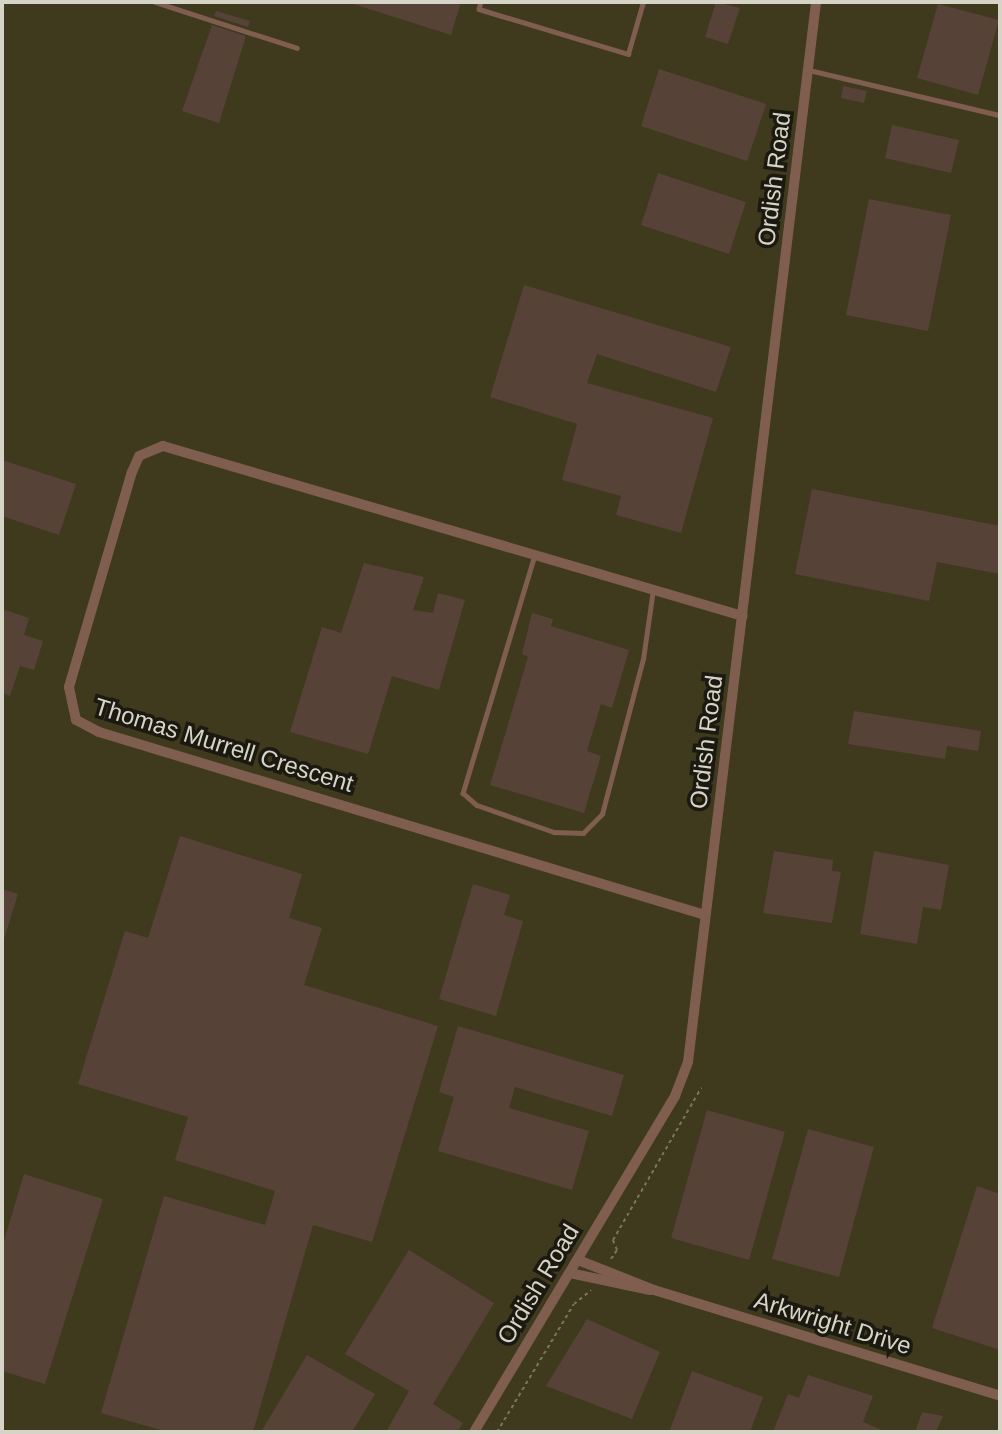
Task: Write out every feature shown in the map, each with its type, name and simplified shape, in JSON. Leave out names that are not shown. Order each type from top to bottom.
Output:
[{"type":"street","name":"Ordish Road","points":[[474,1432],[675,1096],[688,1062],[816,2]]},
{"type":"street","name":"Thomas Murrell Crescent","points":[[705,915],[99,732],[71,710],[69,687],[132,472],[150,449],[179,447],[743,616]]},
{"type":"street","name":"Arkwright Drive","points":[[578,1260],[654,1290],[1000,1396]]},
{"type":"street","name":"Arkwright Drive","points":[[570,1273],[621,1289],[654,1290]]},
{"type":"lane","points":[[155,2],[296,48]]},
{"type":"lane","points":[[481,2],[479,9],[628,54],[643,2]]},
{"type":"lane","points":[[808,70],[1000,115]]},
{"type":"lane","points":[[535,555],[463,793],[469,802],[554,832],[592,830],[602,814],[643,659],[653,590]]},
{"type":"path","points":[[611,1259],[617,1250],[613,1240],[701,1088]]},
{"type":"path","points":[[497,1432],[574,1304],[591,1290]]},
{"type":"shaded area","points":[[2,2],[1000,2],[1000,1432],[2,1432]]},
{"type":"building","points":[[347,2],[461,2],[451,35]]},
{"type":"building","points":[[716,2],[740,8],[728,44],[705,37]]},
{"type":"building","points":[[938,4],[999,20],[978,95],[917,78]]},
{"type":"building","points":[[216,11],[250,21],[248,27],[214,16]]},
{"type":"building","points":[[212,25],[246,36],[219,123],[182,111]]},
{"type":"building","points":[[659,69],[766,104],[747,161],[641,126]]},
{"type":"building","points":[[843,86],[867,91],[864,103],[841,98]]},
{"type":"building","points":[[892,125],[959,140],[951,173],[885,158]]},
{"type":"building","points":[[658,173],[746,202],[729,254],[641,225]]},
{"type":"building","points":[[869,199],[951,215],[928,331],[846,315]]},
{"type":"building","points":[[524,285],[731,347],[716,392],[597,354],[587,383],[713,418],[681,533],[616,515],[621,496],[562,480],[577,424],[490,397]]},
{"type":"building","points":[[2,460],[76,484],[59,535],[2,516]]},
{"type":"building","points":[[812,489],[1000,526],[1000,574],[937,562],[929,601],[795,574]]},
{"type":"building","points":[[364,563],[424,577],[413,610],[433,613],[438,593],[465,600],[439,690],[392,676],[368,754],[290,732],[322,627],[341,633]]},
{"type":"building","points":[[2,609],[29,618],[24,635],[43,641],[34,670],[20,666],[10,696],[2,693]]},
{"type":"building","points":[[532,613],[553,619],[551,626],[629,650],[612,708],[601,704],[587,751],[601,756],[584,813],[490,785],[528,657],[522,654]]},
{"type":"building","points":[[854,711],[981,731],[978,751],[947,746],[945,759],[848,744]]},
{"type":"building","points":[[180,836],[302,874],[289,918],[322,928],[304,985],[438,1026],[372,1242],[313,1225],[253,1432],[168,1432],[101,1413],[164,1196],[265,1225],[275,1191],[175,1160],[188,1117],[78,1084],[125,931],[148,938]]},
{"type":"building","points":[[774,851],[833,860],[832,871],[841,872],[832,923],[763,913]]},
{"type":"building","points":[[874,851],[949,865],[941,910],[923,907],[917,944],[860,934]]},
{"type":"building","points":[[473,884],[510,895],[504,915],[523,921],[496,1016],[439,999]]},
{"type":"building","points":[[2,889],[18,894],[4,939],[2,939]]},
{"type":"building","points":[[458,1026],[624,1075],[612,1116],[515,1087],[509,1108],[589,1131],[572,1190],[438,1151],[454,1097],[439,1092]]},
{"type":"building","points":[[707,1110],[785,1132],[749,1260],[671,1238]]},
{"type":"building","points":[[808,1129],[874,1147],[839,1277],[772,1259]]},
{"type":"building","points":[[24,1174],[103,1199],[45,1384],[2,1371],[2,1247]]},
{"type":"building","points":[[977,1186],[1000,1194],[1000,1350],[932,1328]]},
{"type":"building","points":[[409,1250],[494,1303],[433,1404],[463,1423],[457,1432],[386,1432],[409,1391],[345,1354]]},
{"type":"building","points":[[587,1319],[660,1352],[632,1419],[546,1386]]},
{"type":"building","points":[[307,1355],[375,1394],[352,1432],[261,1432]]},
{"type":"building","points":[[692,1371],[763,1397],[750,1432],[669,1432]]},
{"type":"building","points":[[808,1375],[873,1396],[863,1422],[887,1432],[773,1432],[788,1394],[799,1398]]},
{"type":"building","points":[[922,1412],[943,1416],[936,1432],[915,1432]]}]
